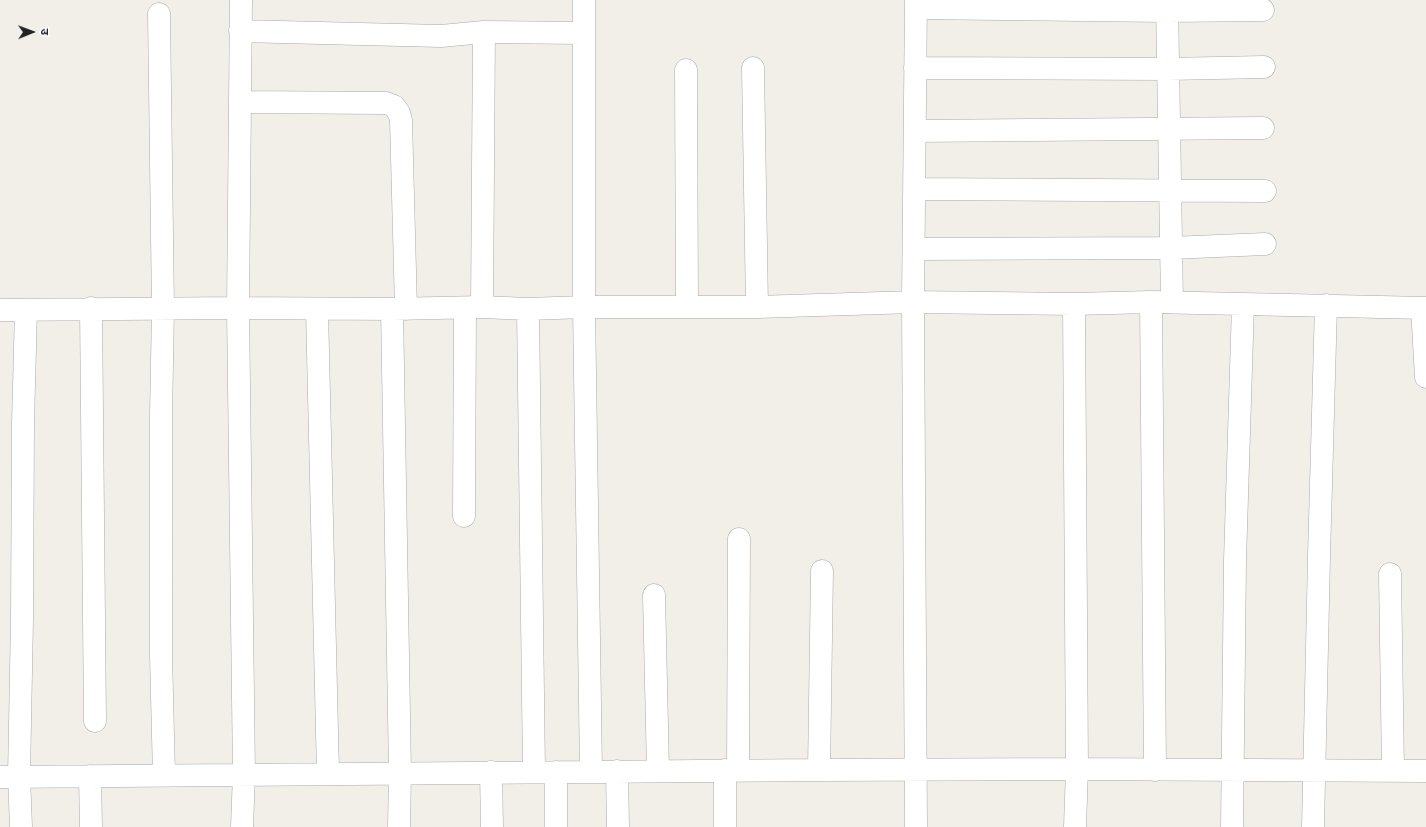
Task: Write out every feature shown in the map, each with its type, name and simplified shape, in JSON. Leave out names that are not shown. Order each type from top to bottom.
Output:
[{"type":"street","points":[[241,0],[238,308],[244,774],[242,827]]},
{"type":"street","points":[[584,0],[584,307],[590,771]]},
{"type":"street","points":[[916,827],[914,249],[916,4],[1167,6],[1263,10]]},
{"type":"street","points":[[1155,770],[1162,302],[1171,248],[1167,6]]},
{"type":"street","points":[[159,14],[164,309],[161,416],[161,655],[164,775]]},
{"type":"street","points":[[240,31],[441,36],[484,32],[584,33]]},
{"type":"street","points":[[464,516],[484,32]]},
{"type":"street","points":[[915,68],[1168,69],[1264,67]]},
{"type":"street","points":[[753,68],[758,307]]},
{"type":"street","points":[[686,70],[687,307]]},
{"type":"street","points":[[240,102],[386,103],[394,106],[399,113],[401,120],[399,309],[399,827]]},
{"type":"street","points":[[915,131],[1264,128]]},
{"type":"street","points":[[915,189],[1265,191]]},
{"type":"street","points":[[914,249],[1171,248],[1265,244]]},
{"type":"street","points":[[0,310],[91,308],[238,308],[317,310],[758,307],[914,302],[1074,304],[1162,302],[1424,308],[1426,377]]},
{"type":"street","points":[[1074,304],[1075,827]]},
{"type":"street","points":[[1232,827],[1235,561],[1244,305]]},
{"type":"street","points":[[1313,827],[1326,305]]},
{"type":"street","points":[[91,308],[94,721]]},
{"type":"street","points":[[528,308],[534,772]]},
{"type":"street","points":[[21,827],[10,776],[22,619],[23,423],[26,310]]},
{"type":"street","points":[[317,310],[328,774]]},
{"type":"street","points":[[725,827],[732,770],[739,539]]},
{"type":"street","points":[[819,770],[822,571]]},
{"type":"street","points":[[1390,574],[1393,770]]},
{"type":"street","points":[[654,595],[658,771]]},
{"type":"street","points":[[10,776],[915,769],[1315,769],[1426,771]]},
{"type":"street","points":[[617,771],[618,827]]},
{"type":"street","points":[[491,772],[492,827]]},
{"type":"street","points":[[556,772],[556,827]]},
{"type":"street","points":[[90,776],[91,827]]}]
